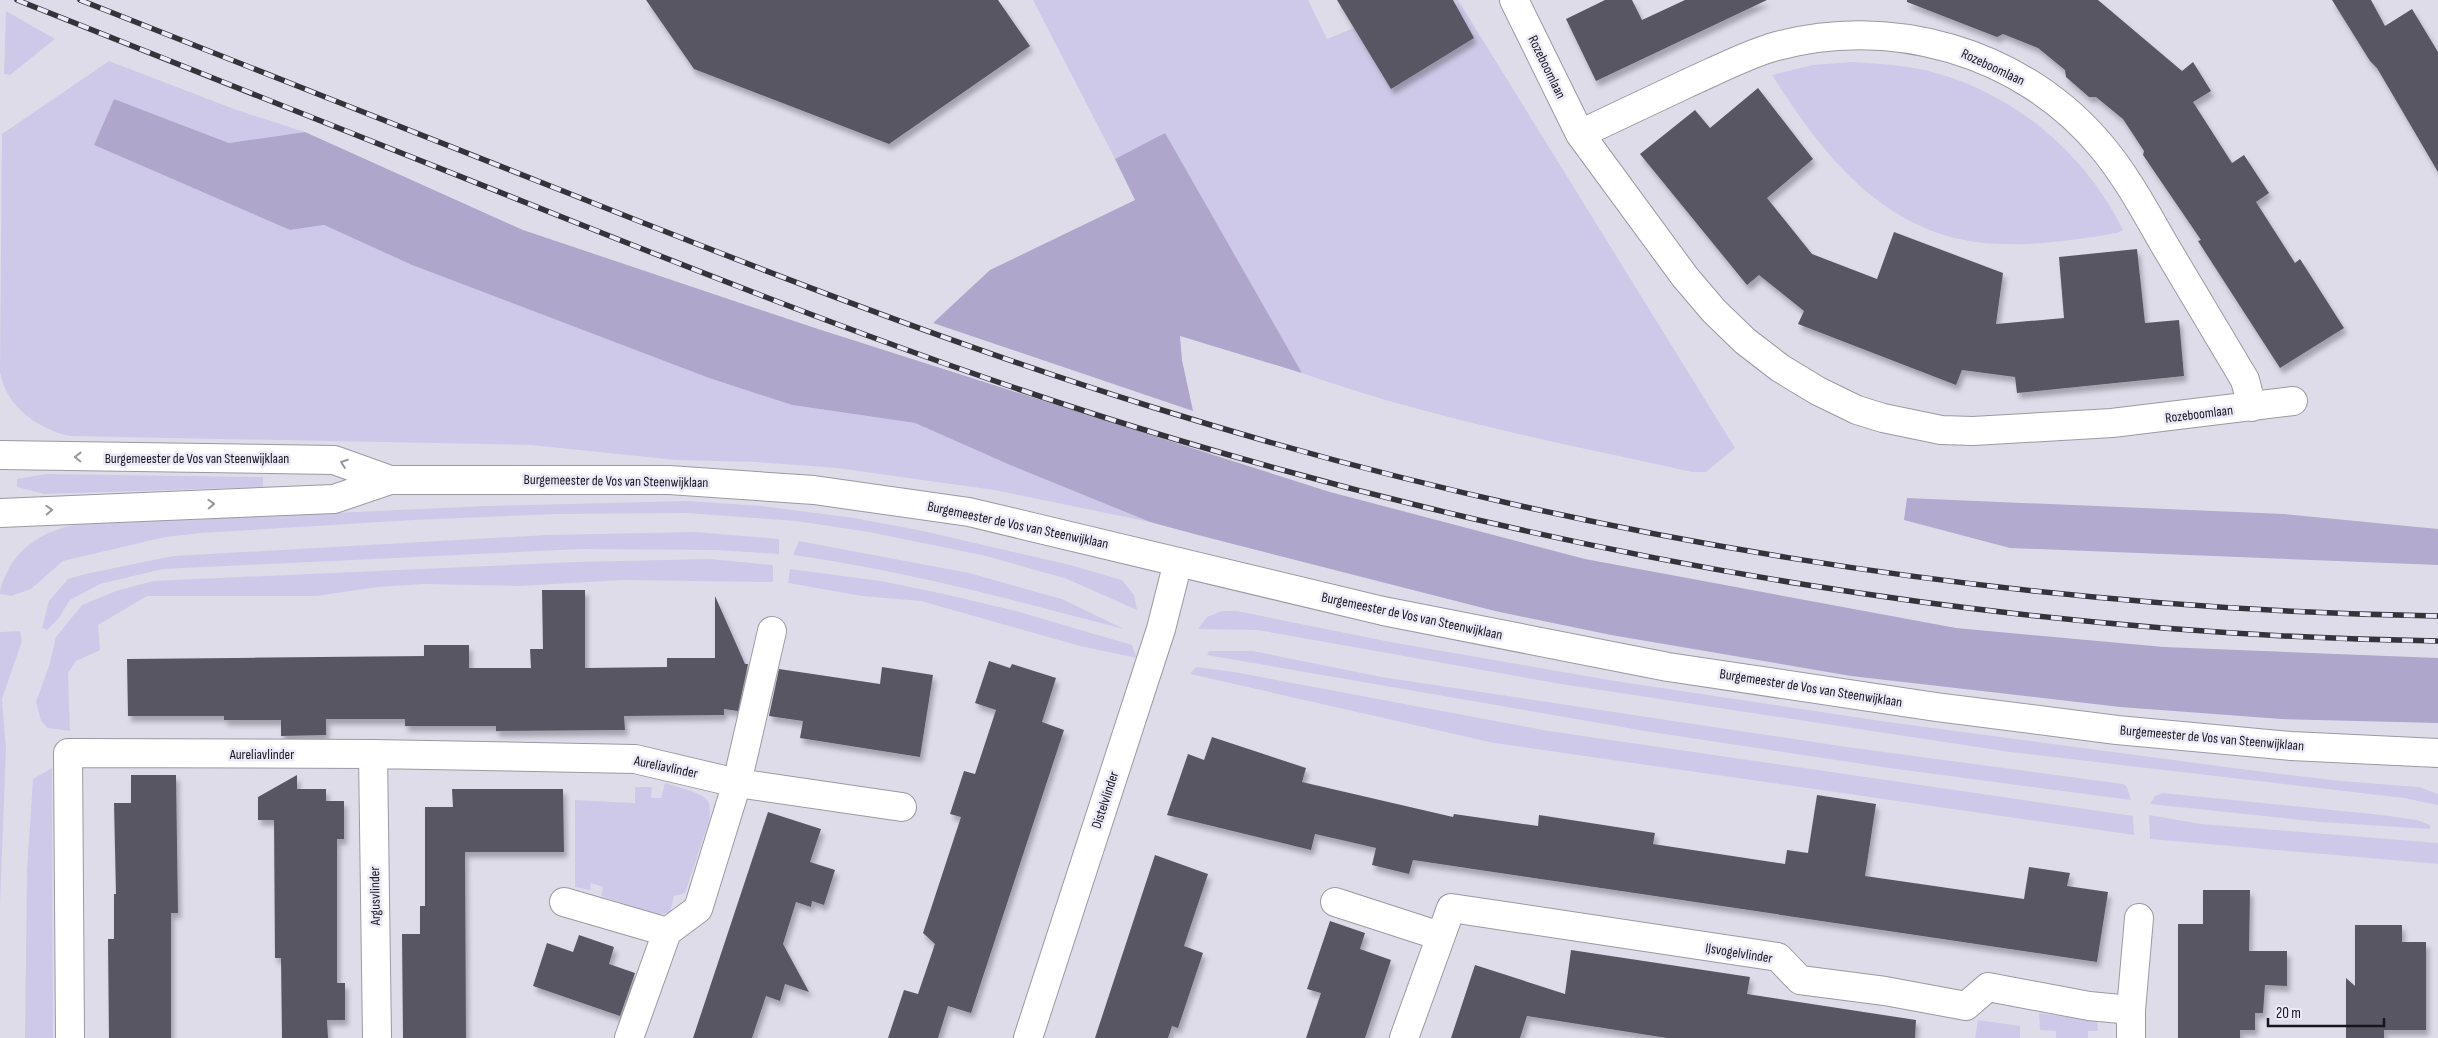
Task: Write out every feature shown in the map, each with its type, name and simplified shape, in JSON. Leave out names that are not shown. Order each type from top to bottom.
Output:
[{"type":"street","name":"Rozeboomlaan","points":[[1514,0],[1580,134],[1685,277],[1745,341],[1780,368],[1818,391],[1857,410],[1908,424],[1973,432],[2058,428],[2293,402]]},
{"type":"street","name":"Rozeboomlaan","points":[[1580,134],[1732,63],[1769,48],[1808,39],[1848,35],[1888,36],[1928,42],[1967,53],[2005,70],[2041,91],[2072,116],[2102,146],[2126,179],[2244,380],[2252,407]]},
{"type":"street","name":"Burgemeester de Vos van Steenwijklaan","points":[[0,455],[334,460],[390,480]]},
{"type":"street","name":"Burgemeester de Vos van Steenwijklaan","points":[[0,513],[334,499],[390,480],[669,480],[814,490],[969,512],[1237,578],[1383,611],[1650,663],[1740,678],[1936,707],[2117,730],[2291,746],[2438,753]]},
{"type":"street","name":"Distelvlinder","points":[[1028,1038],[1161,629],[1178,562]]},
{"type":"street","points":[[629,1038],[667,932],[698,909],[737,783],[772,631]]},
{"type":"street","name":"Aureliavlinder","points":[[70,1038],[68,753],[373,754],[635,759],[737,783],[902,807]]},
{"type":"street","name":"Argusvlinder","points":[[373,754],[377,1038]]},
{"type":"street","points":[[564,902],[667,932]]},
{"type":"street","points":[[1335,902],[1440,936]]},
{"type":"street","name":"IJsvogelvlinder","points":[[1404,1038],[1451,908],[1778,957],[1800,980],[1884,991],[1966,1006],[1988,987],[2089,1006],[2131,1010]]},
{"type":"street","points":[[2131,1038],[2131,1010],[2139,918]]},
{"type":"shaded area","points":[[1033,0],[1308,0],[1327,39],[1423,0],[1458,0],[1735,448],[1706,472],[1692,472],[1544,440],[1446,416],[1350,389],[1302,373],[1165,134],[1115,159]]},
{"type":"shaded area","points":[[6,11],[55,39],[10,75],[4,74]]},
{"type":"shaded area","points":[[109,61],[234,109],[305,132],[229,143],[114,99],[94,145],[290,230],[324,225],[412,265],[709,378],[792,405],[915,423],[1010,465],[1150,522],[994,490],[837,468],[755,462],[676,460],[531,445],[70,436],[46,428],[35,422],[16,406],[3,385],[0,372],[2,134]]},
{"type":"shaded area","points":[[1853,62],[1884,64],[1936,73],[1966,83],[1995,97],[2021,113],[2069,153],[2090,177],[2108,203],[2123,230],[2117,233],[2062,241],[2006,244],[1969,241],[1936,232],[1906,219],[1878,201],[1853,180],[1830,156],[1790,103],[1772,75],[1812,65]]},
{"type":"shaded area","points":[[114,99],[229,143],[305,132],[523,230],[815,328],[1330,492],[1585,559],[1956,628],[2164,647],[2438,658],[2438,723],[2281,719],[2120,707],[1851,676],[1611,635],[1495,611],[1198,535],[1150,522],[1010,465],[915,423],[792,405],[709,378],[412,265],[324,225],[290,230],[94,145]]},
{"type":"shaded area","points":[[1165,133],[1302,373],[1180,336],[1182,360],[1193,411],[933,323],[990,270],[1135,200],[1115,159]]},
{"type":"shaded area","points":[[46,474],[263,477],[263,487],[44,494],[17,487],[17,479]]},
{"type":"shaded area","points":[[1907,498],[2284,514],[2438,529],[2438,565],[2010,548],[1904,520]]},
{"type":"shaded area","points":[[687,501],[762,506],[854,518],[923,531],[1070,565],[1122,580],[1134,595],[1137,610],[1067,579],[986,556],[869,532],[796,521],[687,513],[558,514],[414,520],[201,533],[165,537],[63,561],[31,589],[11,596],[0,594],[9,568],[28,545],[53,531],[73,525],[485,506]]},
{"type":"shaded area","points":[[695,532],[779,539],[779,554],[715,550],[581,549],[163,569],[100,584],[70,600],[58,619],[47,630],[42,628],[49,601],[68,579],[173,556],[547,535]]},
{"type":"shaded area","points":[[799,541],[969,573],[1062,599],[1124,629],[1001,597],[918,578],[793,555]]},
{"type":"shaded area","points":[[710,559],[773,565],[773,582],[623,580],[520,586],[423,584],[378,587],[316,596],[147,596],[98,625],[100,650],[76,661],[68,673],[70,731],[48,728],[41,721],[36,702],[49,666],[56,637],[82,605],[116,591],[153,581],[576,562]]},
{"type":"shaded area","points":[[790,569],[881,581],[1016,611],[1132,645],[1137,658],[1080,646],[921,601],[862,596],[788,583]]},
{"type":"shaded area","points":[[1222,611],[1237,611],[1396,643],[1615,681],[1888,722],[2241,769],[2341,781],[2419,787],[2438,794],[2438,805],[2404,798],[2010,752],[1561,684],[1258,630],[1198,629],[1207,617]]},
{"type":"shaded area","points":[[20,631],[22,641],[2,699],[6,749],[0,905],[0,632]]},
{"type":"shaded area","points":[[1209,651],[1253,651],[1382,677],[1847,747],[2123,784],[2127,787],[2131,800],[1889,768],[1651,732],[1207,655]]},
{"type":"shaded area","points":[[1196,667],[1234,672],[1549,731],[2133,816],[2134,835],[1494,743],[1190,674]]},
{"type":"shaded area","points":[[52,768],[53,1038],[25,1038],[27,870],[33,779]]},
{"type":"shaded area","points":[[665,783],[701,795],[708,801],[710,806],[709,821],[685,893],[674,896],[670,912],[659,915],[601,896],[603,887],[591,883],[590,890],[575,887],[575,800],[635,803],[635,787],[652,787],[651,798],[661,798]]},
{"type":"shaded area","points":[[2163,793],[2382,815],[2417,820],[2430,825],[2430,829],[2320,822],[2150,804],[2155,796]]},
{"type":"shaded area","points":[[2149,815],[2201,824],[2438,843],[2438,864],[2150,839]]},
{"type":"shaded area","points":[[2039,1013],[2097,1021],[2098,1031],[2088,1031],[2088,1038],[2056,1038],[2056,1031],[2040,1030]]},
{"type":"shaded area","points":[[1978,1020],[2020,1026],[2020,1038],[1975,1038]]},
{"type":"building","points":[[646,0],[998,0],[1030,46],[889,144],[694,69]]},
{"type":"building","points":[[1337,0],[1453,0],[1474,38],[1391,89]]},
{"type":"building","points":[[1605,0],[1632,0],[1642,20],[1685,0],[1767,0],[1596,81],[1566,19]]},
{"type":"building","points":[[1907,0],[2098,0],[2182,71],[2193,62],[2211,91],[2193,102],[2232,163],[2244,155],[2269,193],[2256,202],[2295,263],[2300,259],[2344,328],[2280,368],[2198,241],[2201,240],[2143,155],[2144,151],[2123,119],[2096,97],[2089,97],[2066,77],[2065,70],[2038,48],[2003,34],[1997,37],[1907,2]]},
{"type":"building","points":[[2332,0],[2371,0],[2385,26],[2412,9],[2438,52],[2438,172],[2377,68],[2370,61]]},
{"type":"building","points":[[1758,88],[1813,159],[1767,198],[1812,254],[1877,279],[1894,232],[2003,273],[1996,324],[2064,318],[2059,257],[2137,249],[2145,323],[2179,320],[2184,376],[2017,393],[2015,377],[1962,370],[1956,385],[1798,324],[1804,311],[1759,275],[1747,285],[1640,154],[1695,110],[1710,128]]},
{"type":"building","points":[[542,590],[585,590],[585,668],[667,667],[667,658],[715,658],[715,596],[745,664],[748,664],[738,711],[724,709],[724,715],[624,716],[625,730],[496,731],[496,726],[405,726],[405,719],[326,719],[326,735],[281,736],[281,720],[224,720],[224,716],[128,716],[127,659],[424,656],[424,645],[469,645],[469,668],[531,668],[530,649],[543,649]]},
{"type":"building","points":[[989,661],[1010,668],[1012,664],[1056,678],[1042,722],[1064,730],[971,1013],[948,1006],[938,1038],[888,1038],[904,990],[918,994],[935,944],[923,933],[961,817],[950,814],[964,771],[975,774],[996,710],[975,703]]},
{"type":"building","points":[[882,667],[933,675],[920,757],[800,738],[803,721],[769,716],[779,669],[880,684]]},
{"type":"building","points":[[1212,737],[1306,768],[1302,782],[1453,817],[1454,814],[1538,826],[1539,815],[1655,833],[1653,844],[1785,864],[1787,850],[1808,853],[1817,795],[1876,804],[1865,876],[2024,899],[2029,867],[2070,873],[2067,886],[2108,892],[2097,962],[1413,860],[1409,874],[1372,865],[1376,848],[1315,834],[1311,850],[1167,815],[1188,754],[1204,760]]},
{"type":"building","points":[[131,775],[176,775],[178,913],[171,913],[171,1038],[109,1038],[108,939],[114,939],[114,894],[116,894],[114,803],[131,803]]},
{"type":"building","points":[[297,775],[297,789],[326,789],[326,801],[344,801],[344,839],[337,839],[337,983],[345,983],[345,1020],[327,1020],[328,1038],[282,1038],[281,958],[275,958],[274,820],[258,820],[258,797]]},
{"type":"building","points":[[452,789],[563,789],[564,852],[465,852],[466,1038],[403,1038],[402,934],[420,934],[420,906],[425,906],[425,807],[453,807]]},
{"type":"building","points":[[768,812],[821,829],[810,862],[835,870],[824,905],[812,901],[811,907],[796,902],[783,944],[809,992],[785,984],[780,1001],[766,996],[752,1038],[693,1038]]},
{"type":"building","points":[[1155,855],[1208,874],[1184,946],[1203,953],[1178,1028],[1172,1026],[1168,1038],[1095,1038]]},
{"type":"building","points":[[2203,890],[2250,890],[2249,951],[2287,951],[2287,986],[2265,985],[2263,1013],[2255,1013],[2255,1030],[2240,1030],[2240,1038],[2178,1038],[2178,924],[2203,924]]},
{"type":"building","points":[[1330,921],[1365,933],[1360,949],[1391,960],[1365,1038],[1306,1038],[1321,993],[1307,989]]},
{"type":"building","points":[[2355,925],[2402,925],[2402,942],[2426,942],[2426,1030],[2384,1030],[2384,1038],[2346,1038],[2346,978],[2355,986]]},
{"type":"building","points":[[579,935],[614,947],[609,964],[635,973],[620,1016],[533,986],[547,943],[573,952]]},
{"type":"building","points":[[1571,950],[1750,977],[1747,994],[1916,1020],[1915,1038],[1667,1038],[1527,1016],[1520,1038],[1451,1038],[1475,965],[1565,994]]},
{"type":"railway","points":[[17,0],[656,254],[878,339],[1102,417],[1332,483],[1487,522],[1644,556],[1801,584],[1960,607],[2119,624],[2278,636],[2438,641]]},
{"type":"railway","points":[[80,0],[861,307],[1006,359],[1152,407],[1309,453],[1467,494],[1627,528],[1788,558],[1950,581],[2112,599],[2275,610],[2438,616]]}]
